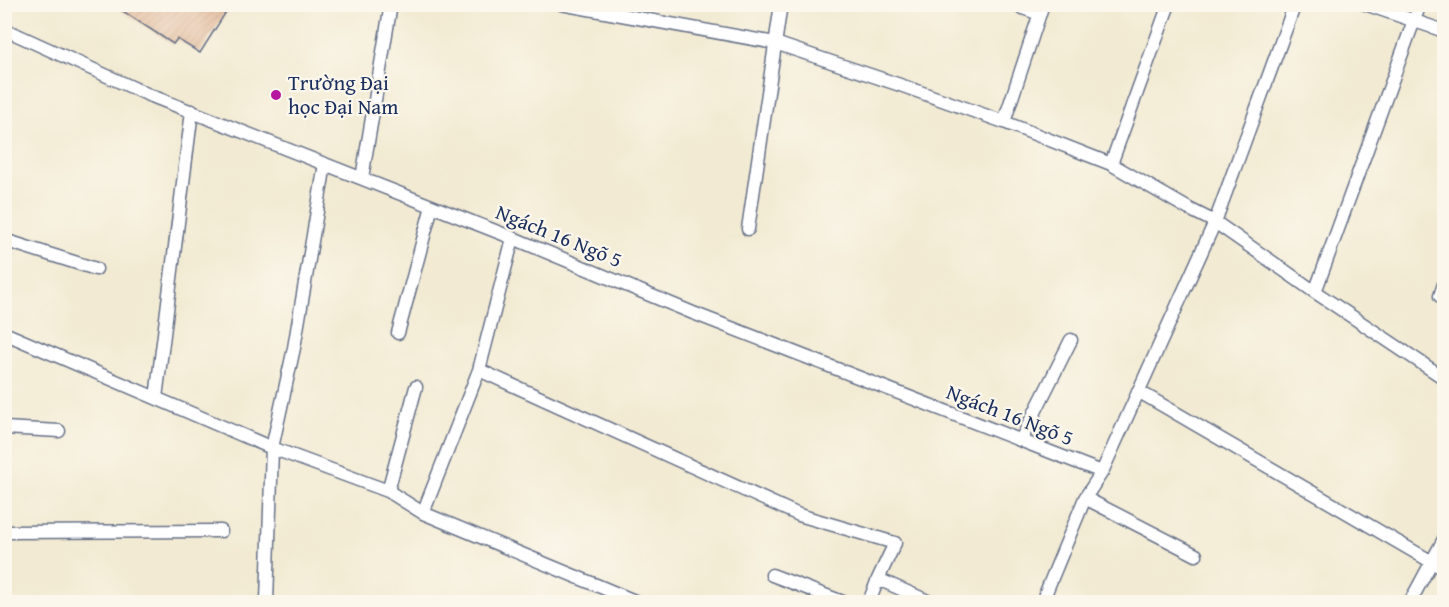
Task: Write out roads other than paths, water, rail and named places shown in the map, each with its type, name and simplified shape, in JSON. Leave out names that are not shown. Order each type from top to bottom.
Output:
[{"type":"lane","points":[[362,178],[391,4]]},
{"type":"lane","points":[[561,4],[775,43],[1004,122],[1111,164],[1215,222],[1444,378]]},
{"type":"lane","points":[[748,229],[781,4]]},
{"type":"lane","points":[[1004,122],[1042,10],[1011,4]]},
{"type":"lane","points":[[1111,164],[1169,4]]},
{"type":"lane","points":[[1042,603],[1085,498],[1102,472],[1215,222],[1295,4]]},
{"type":"lane","points":[[1365,4],[1444,31]]},
{"type":"lane","points":[[1315,292],[1420,4]]},
{"type":"lane","name":"Ngách 16 Ngõ 5","points":[[4,29],[149,95],[513,238],[693,313],[1102,472]]},
{"type":"lane","points":[[156,398],[192,111]]},
{"type":"lane","points":[[267,603],[272,448],[294,348],[325,164]]},
{"type":"lane","points":[[398,333],[432,206]]},
{"type":"lane","points":[[423,513],[479,370],[513,238]]},
{"type":"lane","points":[[4,240],[96,269]]},
{"type":"lane","points":[[4,333],[272,448],[388,490],[423,513],[636,603]]},
{"type":"lane","points":[[1021,440],[1071,340]]},
{"type":"lane","points":[[479,370],[799,515],[895,543],[869,603]]},
{"type":"lane","points":[[388,490],[416,387]]},
{"type":"lane","points":[[1138,391],[1444,569]]},
{"type":"lane","points":[[4,428],[59,431]]},
{"type":"lane","points":[[1085,498],[1196,555]]},
{"type":"lane","points":[[4,532],[221,531]]},
{"type":"lane","points":[[1410,603],[1444,539]]},
{"type":"lane","points":[[772,575],[843,603]]},
{"type":"lane","points":[[878,579],[930,603]]},
{"type":"place","name":"Trường Đại học Đại Nam","points":[[276,95]]}]
